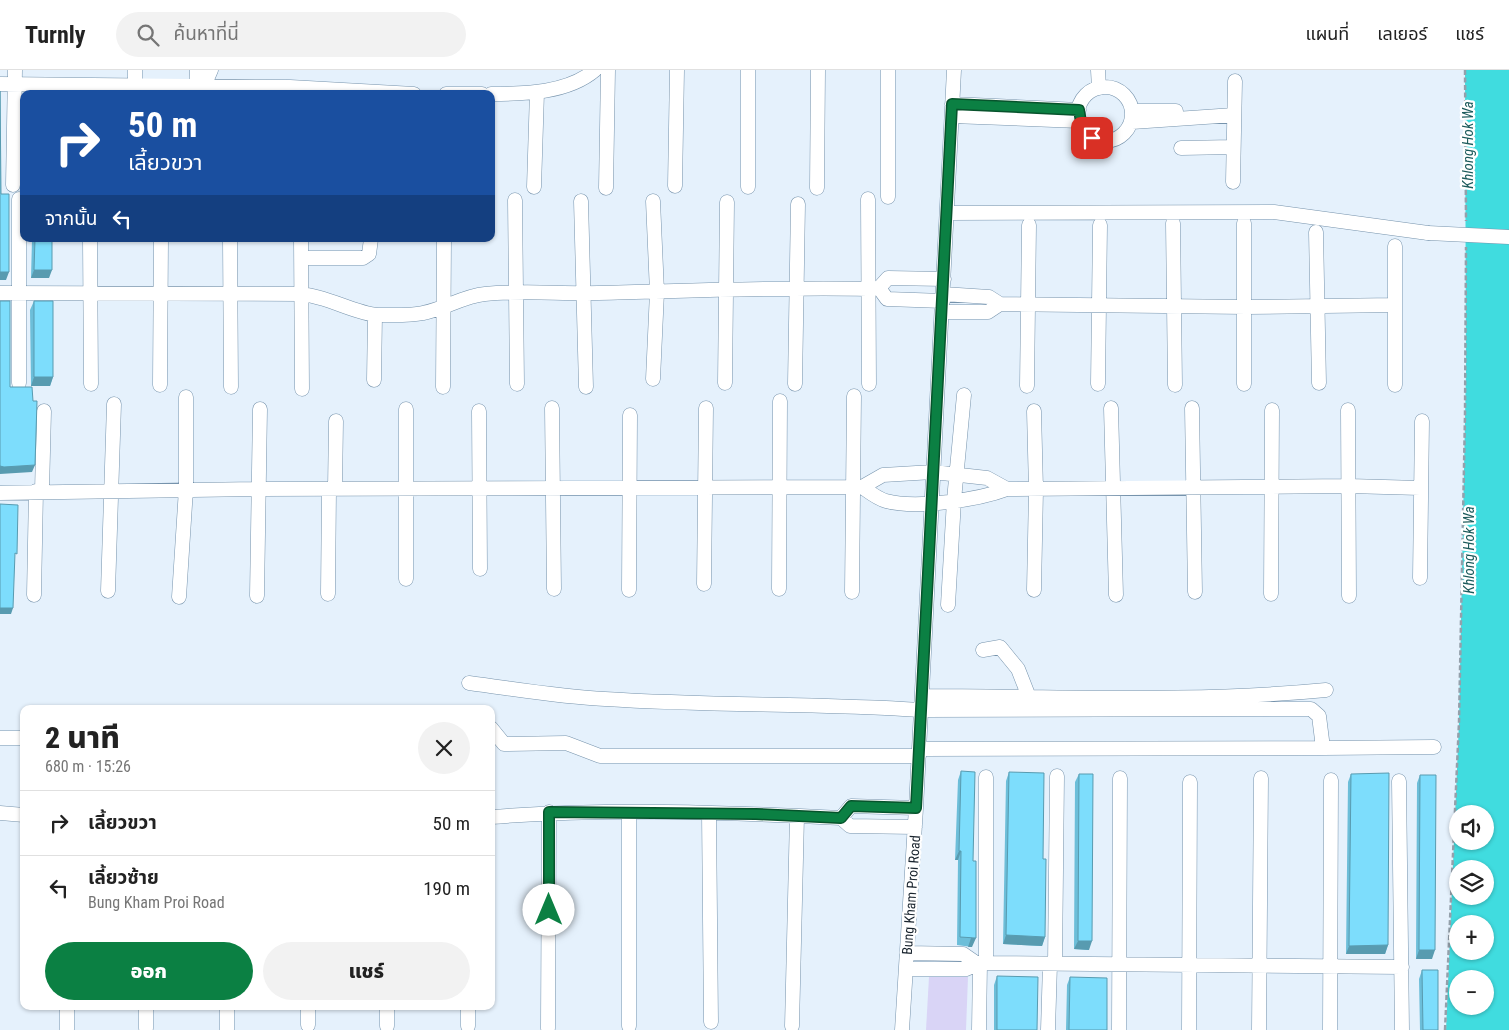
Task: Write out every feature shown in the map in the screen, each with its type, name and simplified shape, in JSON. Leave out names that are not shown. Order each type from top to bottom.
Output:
[{"type":"street","points":[[74,70],[74,89]]},
{"type":"street","points":[[135,70],[135,89]]},
{"type":"street","points":[[196,70],[199,89]]},
{"type":"street","points":[[199,89],[212,70]]},
{"type":"street","points":[[495,94],[537,92],[574,83],[595,70]]},
{"type":"street","points":[[606,188],[608,70]]},
{"type":"street","points":[[676,186],[677,70]]},
{"type":"street","points":[[748,70],[748,187]]},
{"type":"street","points":[[817,188],[818,70]]},
{"type":"street","points":[[888,70],[888,197]]},
{"type":"street","name":"Bung Kham Proi Road","points":[[902,1030],[922,703],[954,70]]},
{"type":"street","points":[[1098,70],[1099,88]]},
{"type":"street","points":[[14,185],[15,77]]},
{"type":"street","points":[[0,84],[15,77],[74,89],[259,90]]},
{"type":"street","points":[[1232,182],[1235,81]]},
{"type":"street","points":[[1106,87],[1119,90],[1129,101],[1132,116],[1125,134],[1112,141],[1105,142],[1098,141],[1086,134],[1079,116],[1086,95],[1099,88],[1106,87]]},
{"type":"street","points":[[534,187],[537,92]]},
{"type":"street","points":[[952,110],[1079,116]]},
{"type":"street","points":[[1132,116],[1208,112],[1215,116],[1234,115]]},
{"type":"street","points":[[1181,148],[1233,147]]},
{"type":"street","points":[[868,199],[873,289],[869,384]]},
{"type":"street","points":[[18,382],[19,200]]},
{"type":"street","points":[[514,200],[517,384]]},
{"type":"street","points":[[581,201],[586,387]]},
{"type":"street","points":[[653,201],[657,292],[653,379]]},
{"type":"street","points":[[725,382],[726,202]]},
{"type":"street","points":[[795,384],[798,204]]},
{"type":"street","points":[[947,212],[1274,212],[1428,233],[1509,237]]},
{"type":"street","points":[[1173,223],[1175,385]]},
{"type":"street","points":[[1244,223],[1246,307],[1244,384]]},
{"type":"street","points":[[1028,386],[1029,225]]},
{"type":"street","points":[[1098,384],[1100,225]]},
{"type":"street","points":[[1316,232],[1319,383]]},
{"type":"street","points":[[90,242],[91,384]]},
{"type":"street","points":[[160,385],[161,242]]},
{"type":"street","points":[[230,242],[231,386]]},
{"type":"street","points":[[302,242],[302,389]]},
{"type":"street","points":[[302,258],[363,258],[369,254],[371,242]]},
{"type":"street","points":[[443,387],[442,307],[444,242]]},
{"type":"street","points":[[1395,246],[1395,385]]},
{"type":"street","points":[[873,289],[888,278],[944,279]]},
{"type":"street","points":[[0,293],[231,292],[301,294],[323,298],[375,315],[423,313],[470,296],[516,292],[584,294],[797,288],[873,289],[887,299],[943,302],[988,312],[1000,304],[1246,307],[1395,305]]},
{"type":"street","points":[[374,380],[375,315]]},
{"type":"street","points":[[948,605],[954,500],[964,395]]},
{"type":"street","points":[[852,592],[858,488],[854,396]]},
{"type":"street","points":[[179,597],[186,489],[186,397]]},
{"type":"street","points":[[778,589],[780,401]]},
{"type":"street","points":[[108,591],[114,404]]},
{"type":"street","points":[[552,408],[554,589]]},
{"type":"street","points":[[704,584],[706,408]]},
{"type":"street","points":[[1111,408],[1116,595]]},
{"type":"street","points":[[1192,408],[1195,488],[1195,592]]},
{"type":"street","points":[[257,596],[260,409]]},
{"type":"street","points":[[406,410],[406,579]]},
{"type":"street","points":[[1271,594],[1272,410]]},
{"type":"street","points":[[1348,410],[1350,486],[1349,596]]},
{"type":"street","points":[[34,595],[44,411]]},
{"type":"street","points":[[479,411],[480,569]]},
{"type":"street","points":[[1034,411],[1036,490],[1034,590]]},
{"type":"street","points":[[629,590],[630,415]]},
{"type":"street","points":[[328,594],[336,421]]},
{"type":"street","points":[[1420,578],[1422,421]]},
{"type":"street","points":[[0,493],[258,488],[858,488],[883,476],[934,472],[987,478],[1007,489]]},
{"type":"street","points":[[858,488],[885,501],[932,503],[984,498],[1007,489],[1350,486],[1420,488]]},
{"type":"street","points":[[983,650],[1000,647],[1018,669],[1029,697]]},
{"type":"street","points":[[469,683],[604,699],[851,706],[1029,697],[1270,696],[1326,690]]},
{"type":"street","points":[[922,703],[1311,709],[1320,716],[1323,748]]},
{"type":"street","points":[[495,733],[504,744],[566,743],[600,756],[1434,747]]},
{"type":"street","points":[[0,738],[20,738]]},
{"type":"street","points":[[1048,1030],[1053,964],[1057,776]]},
{"type":"street","points":[[979,1030],[986,777]]},
{"type":"street","points":[[1119,1030],[1120,778]]},
{"type":"street","points":[[1260,1030],[1261,778]]},
{"type":"street","points":[[1330,1030],[1331,780]]},
{"type":"street","points":[[1400,781],[1402,1030]]},
{"type":"street","points":[[1189,1030],[1190,782]]},
{"type":"street","points":[[841,818],[851,806],[916,808]]},
{"type":"street","points":[[495,817],[549,812],[709,813],[841,818],[850,826],[915,827]]},
{"type":"street","points":[[548,1028],[549,812]]},
{"type":"street","points":[[628,1026],[629,813]]},
{"type":"street","points":[[709,813],[711,1022]]},
{"type":"street","points":[[0,814],[20,815]]},
{"type":"street","points":[[792,1026],[796,816]]},
{"type":"street","points":[[907,953],[964,954],[980,963]]},
{"type":"street","points":[[906,969],[966,969],[980,963],[1402,967]]},
{"type":"street","points":[[67,1010],[67,1028]]},
{"type":"street","points":[[146,1010],[146,1028]]},
{"type":"street","points":[[227,1010],[227,1029]]},
{"type":"street","points":[[308,1010],[308,1025]]},
{"type":"street","points":[[387,1010],[387,1026]]},
{"type":"street","points":[[468,1010],[468,1026]]},
{"type":"path","points":[[1465,70],[1466,222]]},
{"type":"path","points":[[1445,1030],[1454,795],[1459,722],[1465,415],[1466,242]]},
{"type":"shaded area","points":[[929,977],[968,977],[966,1030],[926,1030]]},
{"type":"water","name":"Khlong Hok Wa","points":[[1465,70],[1509,70],[1509,1030],[1446,1030],[1449,959],[1494,960],[1494,915],[1451,915],[1451,905],[1494,905],[1494,860],[1453,860],[1454,850],[1494,850],[1494,805],[1455,805],[1466,370]]},
{"type":"building","points":[[0,91],[1,194],[9,194],[9,272],[0,272]]},
{"type":"building","points":[[35,242],[52,242],[52,270],[34,270]]},
{"type":"building","points":[[0,301],[10,301],[10,387],[32,387],[33,401],[37,401],[35,465],[0,466]]},
{"type":"building","points":[[34,301],[53,301],[53,377],[34,377]]},
{"type":"building","points":[[0,504],[18,505],[13,608],[0,608]]},
{"type":"building","points":[[961,771],[975,772],[973,861],[976,861],[976,938],[960,937],[961,851],[959,851]]},
{"type":"building","points":[[1009,772],[1044,773],[1043,859],[1046,859],[1045,937],[1006,935]]},
{"type":"building","points":[[1389,773],[1388,945],[1349,946],[1351,774]]},
{"type":"building","points":[[1079,774],[1093,774],[1092,941],[1078,941]]},
{"type":"building","points":[[1420,775],[1436,775],[1435,950],[1419,950]]},
{"type":"building","points":[[1422,970],[1438,970],[1438,1030],[1423,1030]]},
{"type":"building","points":[[997,976],[1038,977],[1037,1030],[997,1030]]},
{"type":"building","points":[[1070,977],[1107,978],[1107,1030],[1069,1030]]},
{"type":"route","points":[[549,910],[549,812],[756,814],[841,818],[851,806],[916,808],[943,312],[952,104],[1079,110],[1079,121],[1082,128],[1092,138]]}]
